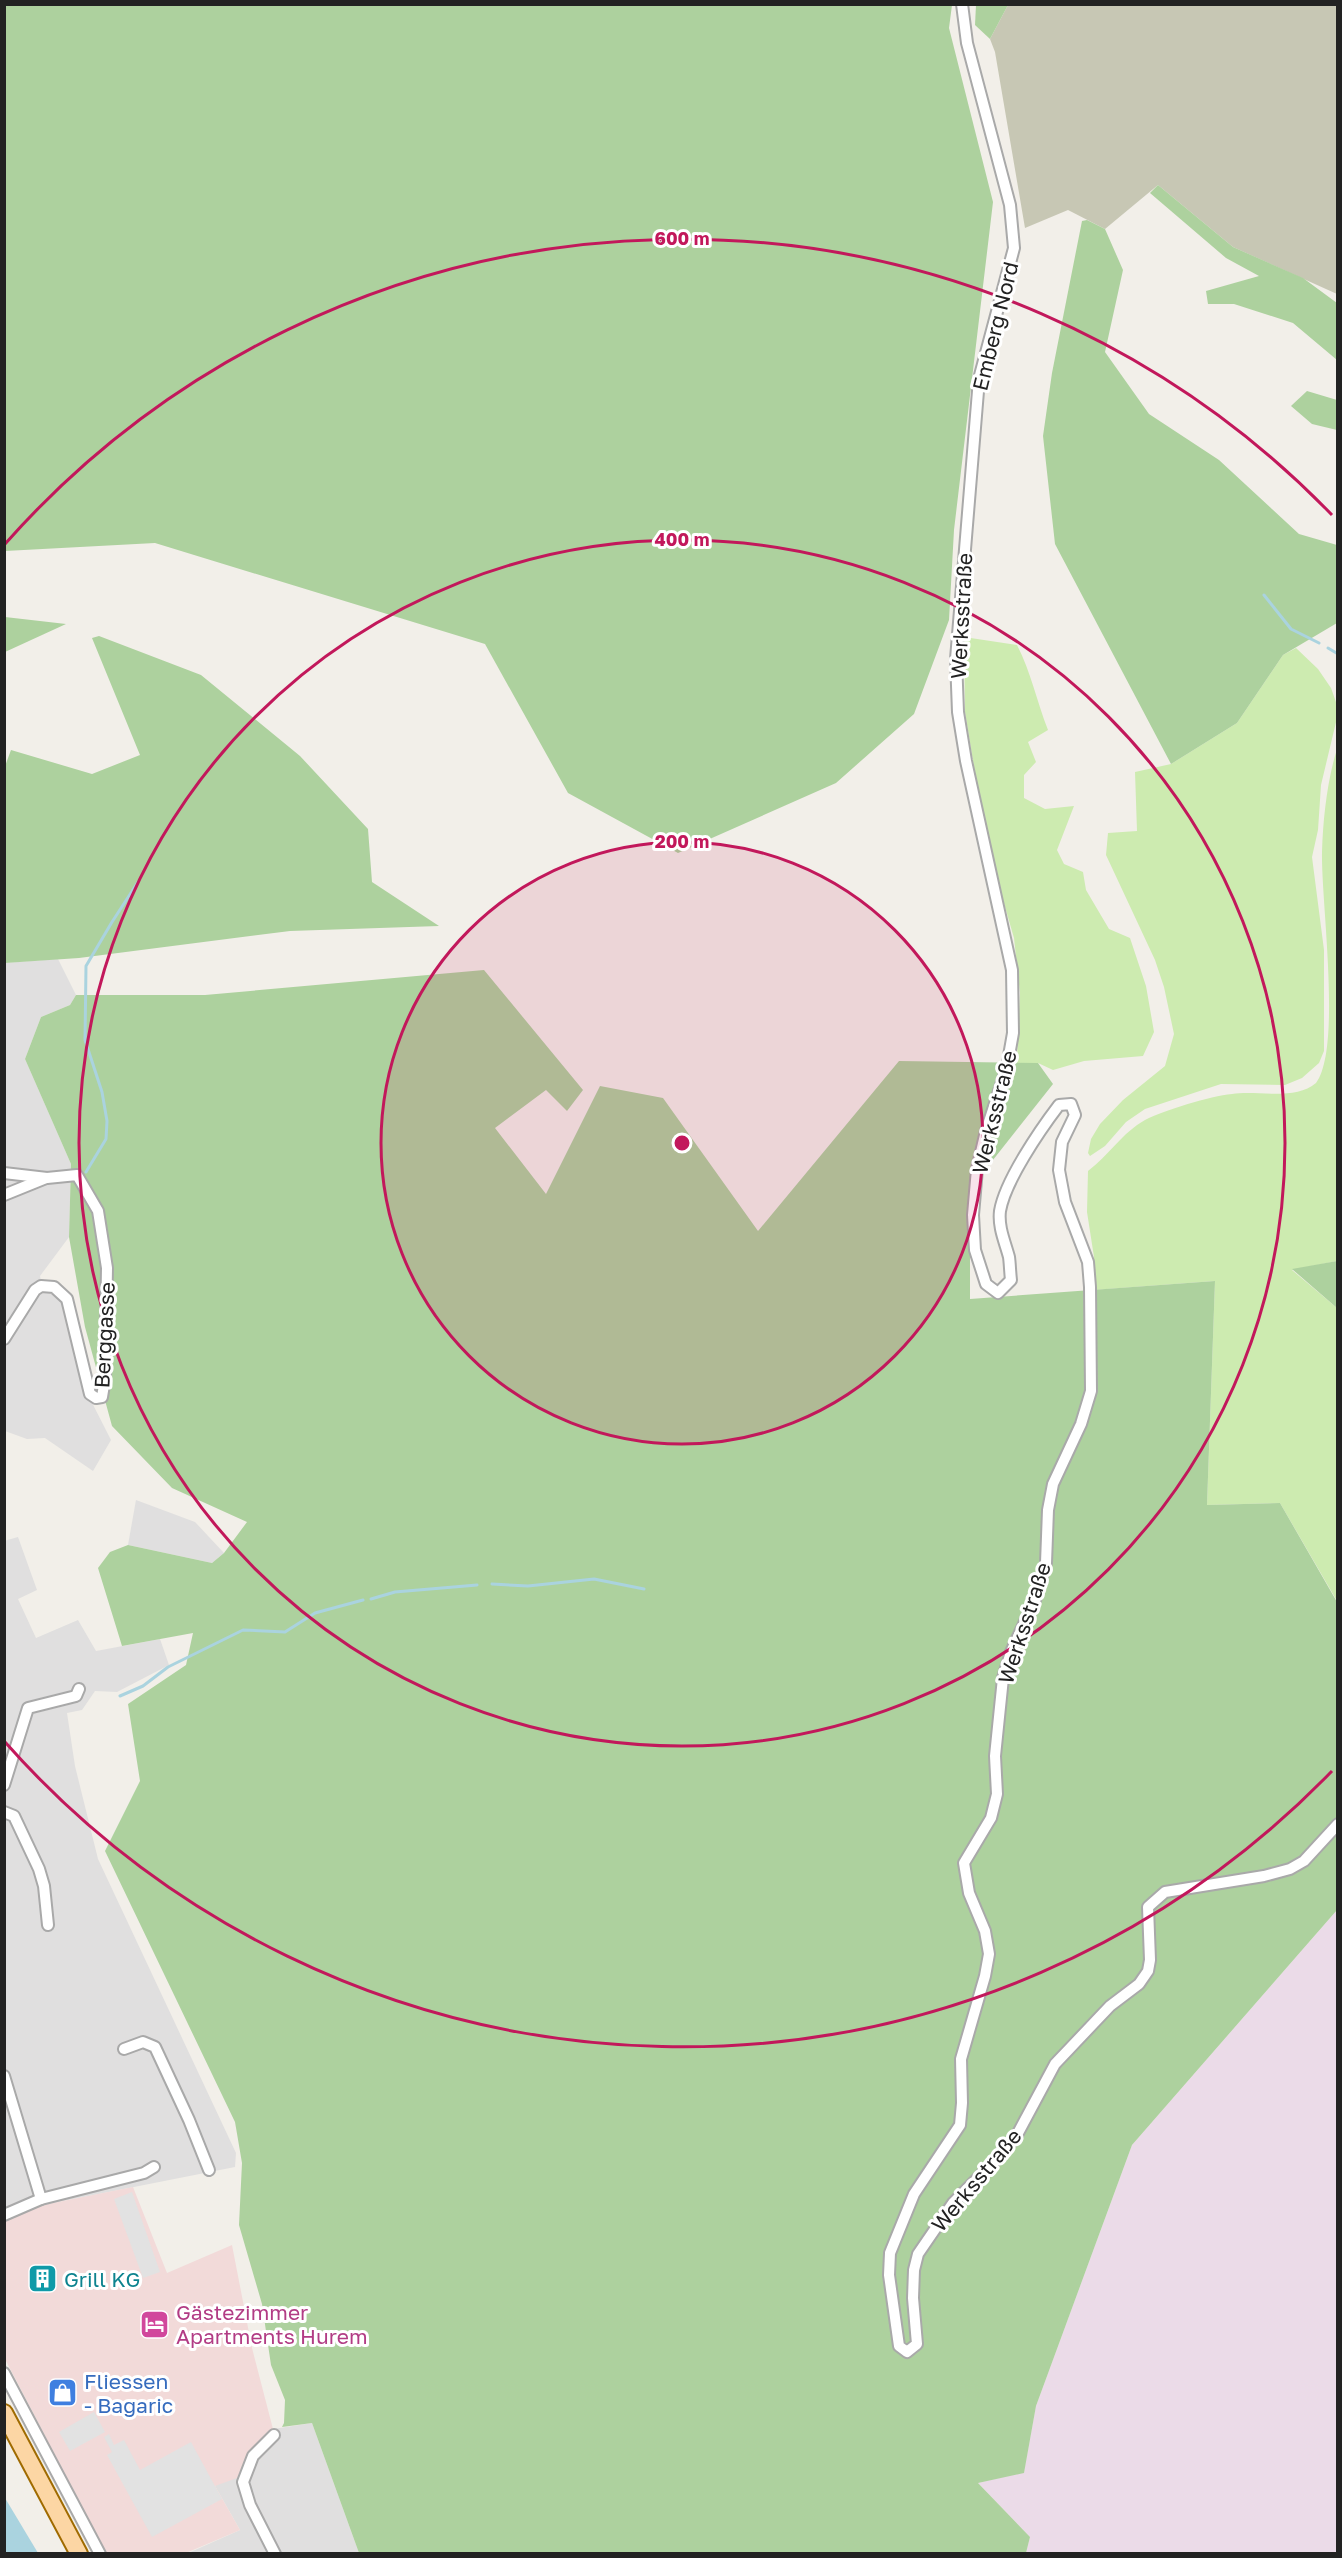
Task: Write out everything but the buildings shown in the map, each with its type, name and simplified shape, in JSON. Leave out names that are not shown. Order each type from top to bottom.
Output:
[{"type":"main road","points":[[4,2413],[79,2553]]},
{"type":"street","name":"Emberg Nord","points":[[962,4],[967,43],[1010,205],[1014,248],[979,379],[967,513]]},
{"type":"street","name":"Werksstraße","points":[[967,513],[956,659],[958,712],[981,839],[1002,919],[1012,969],[1013,1001],[1013,1033],[1007,1067],[976,1169],[973,1215],[975,1250],[986,1284],[998,1293],[1011,1280],[1000,1212],[1009,1185],[1059,1105],[1071,1104],[1075,1115],[1062,1142],[1059,1170],[1065,1202],[1088,1262],[1091,1391],[1081,1424],[1053,1484],[1048,1510],[1046,1563],[1035,1600],[1011,1652],[1003,1678],[995,1756],[997,1794],[991,1818],[964,1863],[969,1893],[985,1931],[989,1953],[985,1976],[961,2059],[963,2103],[960,2124],[914,2194],[890,2253],[889,2274],[899,2346],[907,2352],[917,2344],[913,2298],[914,2270],[918,2254],[928,2238],[953,2203],[999,2157],[1017,2135],[1055,2064],[1110,2006],[1139,1984],[1148,1971],[1150,1953],[1148,1907],[1165,1892],[1264,1876],[1290,1869],[1304,1861],[1338,1824]]},
{"type":"street","name":"Berggasse","points":[[4,1173],[46,1178],[77,1175],[98,1211],[107,1268],[105,1379],[102,1397],[96,1398],[90,1394],[67,1299],[54,1287],[41,1286],[35,1290],[4,1339]]},
{"type":"street","name":"Berggasse","points":[[4,1195],[46,1178]]},
{"type":"street","points":[[4,1785],[28,1708],[76,1696],[79,1689]]},
{"type":"street","points":[[4,1812],[14,1816],[39,1869],[44,1886],[48,1924]]},
{"type":"street","points":[[124,2049],[143,2042],[155,2047],[209,2170]]},
{"type":"street","points":[[4,2076],[41,2199]]},
{"type":"street","points":[[4,2215],[41,2199],[144,2173],[154,2167]]},
{"type":"street","points":[[4,2373],[100,2553]]},
{"type":"street","points":[[274,2435],[254,2456],[243,2482],[250,2505],[275,2553]]},
{"type":"shaded area","points":[[1008,5],[1337,5],[1337,294],[1233,247],[1158,185],[1105,229],[1068,210],[1025,228],[995,52],[990,39]]},
{"type":"shaded area","points":[[58,959],[76,995],[70,1005],[41,1017],[25,1059],[71,1164],[69,1237],[40,1276],[43,1290],[53,1290],[63,1300],[84,1387],[111,1440],[93,1471],[45,1438],[27,1439],[5,1431],[4,963]]},
{"type":"shaded area","points":[[136,1500],[195,1522],[224,1553],[212,1563],[128,1545]]},
{"type":"shaded area","points":[[18,1537],[37,1590],[18,1599],[36,1638],[78,1620],[96,1651],[160,1639],[169,1665],[117,1692],[95,1691],[82,1710],[67,1713],[75,1766],[98,1859],[236,2153],[235,2167],[43,2205],[5,2221],[4,1541]]},
{"type":"shaded area","points":[[1337,1910],[1337,2553],[1026,2553],[1030,2537],[978,2483],[1024,2472],[1036,2406],[1132,2145]]},
{"type":"shaded area","points":[[133,2187],[167,2273],[232,2245],[252,2348],[273,2429],[251,2451],[237,2478],[215,2486],[240,2530],[186,2553],[106,2553],[5,2359],[5,2221],[43,2205]]},
{"type":"shaded area","points":[[132,2192],[160,2272],[143,2278],[114,2199]]},
{"type":"shaded area","points":[[94,2412],[105,2432],[70,2451],[59,2432]]},
{"type":"shaded area","points":[[312,2423],[359,2553],[186,2554],[240,2530],[215,2486],[273,2429]]},
{"type":"shaded area","points":[[109,2434],[114,2445],[124,2440],[140,2470],[191,2442],[222,2499],[152,2537],[107,2455],[112,2452],[104,2437]]},
{"type":"green space","points":[[5,4],[952,5],[949,28],[993,202],[954,530],[949,620],[914,714],[836,783],[678,853],[568,793],[485,644],[155,543],[5,551]]},
{"type":"green space","points":[[976,5],[1008,5],[990,39],[975,25]]},
{"type":"green space","points":[[1158,185],[1233,247],[1303,278],[1337,303],[1337,360],[1293,323],[1234,304],[1208,304],[1206,291],[1259,276],[1226,258],[1150,193]]},
{"type":"green space","points":[[1087,220],[1105,229],[1123,270],[1105,352],[1149,414],[1219,460],[1299,534],[1337,545],[1337,623],[1283,655],[1237,723],[1171,764],[1055,544],[1043,436],[1052,373],[1082,221]]},
{"type":"green space","points":[[1307,391],[1337,400],[1337,430],[1312,424],[1291,406]]},
{"type":"green space","points":[[5,617],[66,624],[5,652]]},
{"type":"green space","points":[[99,636],[201,675],[300,756],[368,829],[372,882],[439,926],[290,931],[79,958],[5,963],[4,769],[11,750],[92,774],[140,755],[92,638]]},
{"type":"green space","points":[[964,637],[1017,645],[1022,655],[1048,730],[1028,742],[1036,762],[1024,775],[1024,798],[1045,809],[1074,806],[1057,850],[1064,864],[1083,872],[1086,890],[1109,929],[1130,938],[1146,986],[1154,1032],[1143,1056],[1084,1061],[1053,1070],[1038,1063],[1014,1063],[1017,1057],[1020,993],[1014,938],[999,886],[979,798],[965,712]]},
{"type":"green space","points":[[1296,648],[1318,669],[1331,688],[1337,705],[1337,718],[1321,785],[1318,830],[1312,857],[1324,950],[1324,1051],[1319,1063],[1302,1078],[1285,1085],[1221,1084],[1145,1109],[1126,1122],[1105,1146],[1090,1156],[1088,1153],[1091,1139],[1100,1124],[1123,1100],[1165,1066],[1174,1034],[1164,987],[1155,960],[1106,855],[1108,833],[1137,831],[1135,772],[1171,764],[1237,723],[1283,655]]},
{"type":"green space","points":[[1337,749],[1337,1261],[1292,1270],[1337,1308],[1337,1601],[1280,1503],[1207,1505],[1215,1281],[1093,1290],[1094,1257],[1087,1212],[1088,1171],[1130,1131],[1145,1120],[1176,1108],[1223,1095],[1298,1092],[1316,1083],[1324,1065],[1328,1039],[1328,974],[1322,852],[1326,800]]},
{"type":"green space","points":[[484,970],[583,1090],[567,1111],[546,1090],[495,1128],[546,1194],[600,1086],[663,1098],[758,1231],[899,1061],[1038,1063],[1053,1084],[970,1189],[970,1299],[1215,1281],[1207,1505],[1280,1503],[1337,1602],[1337,1910],[1132,2145],[1036,2406],[1024,2473],[978,2483],[1030,2537],[1026,2553],[359,2553],[312,2423],[282,2427],[285,2400],[271,2365],[262,2304],[239,2225],[242,2163],[235,2122],[105,1851],[140,1781],[128,1704],[186,1665],[193,1633],[122,1646],[98,1568],[110,1552],[128,1545],[212,1563],[224,1553],[247,1522],[172,1488],[112,1426],[85,1327],[69,1237],[71,1164],[25,1059],[41,1017],[70,1005],[76,995],[205,995]]},
{"type":"green space","points":[[1338,1261],[1337,1308],[1292,1269]]},
{"type":"water","points":[[5,2498],[38,2553],[5,2553]]},
{"type":"waterway","points":[[1264,595],[1291,629],[1319,643]]},
{"type":"waterway","points":[[1328,648],[1338,654]]},
{"type":"waterway","points":[[86,1172],[106,1139],[107,1121],[102,1092],[85,1040],[86,966],[138,882]]},
{"type":"waterway","points":[[492,1584],[528,1586],[594,1579],[644,1589]]},
{"type":"waterway","points":[[371,1599],[395,1592],[477,1585]]},
{"type":"waterway","points":[[120,1696],[143,1686],[168,1667],[243,1630],[285,1632],[315,1613],[363,1600]]},
{"type":"place","name":"Grill KG","points":[[43,2279]]},
{"type":"place","name":"Gästezimmer Apartments Hurem","points":[[155,2324]]},
{"type":"place","name":"Fliessen - Bagaric","points":[[63,2393]]}]
